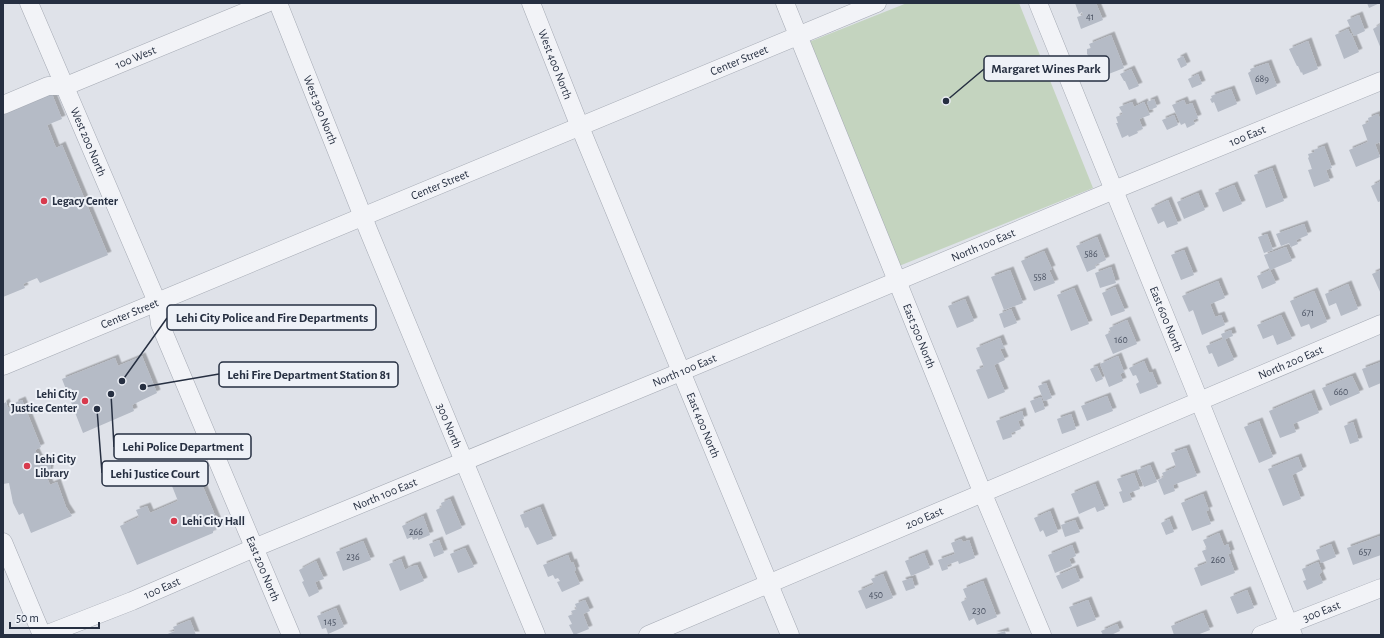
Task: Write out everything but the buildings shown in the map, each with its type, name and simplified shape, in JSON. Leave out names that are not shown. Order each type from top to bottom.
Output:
[{"type":"street","name":"West 200 North","points":[[30,3],[157,302]]},
{"type":"street","name":"100 West","points":[[3,105],[48,86],[66,86],[267,3]]},
{"type":"street","name":"West 300 North","points":[[278,3],[364,216]]},
{"type":"street","name":"West 400 North","points":[[531,3],[580,127]]},
{"type":"street","name":"East 500 North","points":[[785,3],[983,494],[1042,635]]},
{"type":"street","name":"Center Street","points":[[3,366],[877,3]]},
{"type":"street","name":"East 600 North","points":[[1038,3],[1291,629]]},
{"type":"street","name":"100 East","points":[[1114,190],[1381,81]]},
{"type":"street","name":"East 400 North","points":[[580,127],[790,635]]},
{"type":"street","name":"North 100 East","points":[[254,548],[682,372],[1114,190]]},
{"type":"street","name":"300 North","points":[[364,216],[536,635]]},
{"type":"street","name":"East 200 North","points":[[157,302],[160,324],[291,635]]},
{"type":"street","name":"North 200 East","points":[[1200,402],[1381,324]]},
{"type":"street","name":"200 East","points":[[648,635],[1200,402]]},
{"type":"street","points":[[3,542],[42,635]]},
{"type":"street","name":"100 East","points":[[45,635],[132,601],[254,548]]},
{"type":"street","name":"300 East","points":[[1261,635],[1291,629],[1381,588]]},
{"type":"green space","points":[[907,3],[1019,3],[1093,188],[899,266],[809,42]]},
{"type":"place","name":"Margaret Wines Park","points":[[946,101]]},
{"type":"place","name":"Legacy Center","points":[[44,201]]},
{"type":"place","name":"Lehi City Police and Fire Departments","points":[[122,381]]},
{"type":"place","name":"Lehi Fire Department Station 81","points":[[143,387]]},
{"type":"place","name":"Lehi Police Department","points":[[111,394]]},
{"type":"place","name":"Lehi City Justice Center","points":[[85,401]]},
{"type":"place","name":"Lehi Justice Court","points":[[97,409]]},
{"type":"place","name":"Lehi City Library","points":[[27,466]]},
{"type":"place","name":"Lehi City Hall","points":[[174,521]]}]
